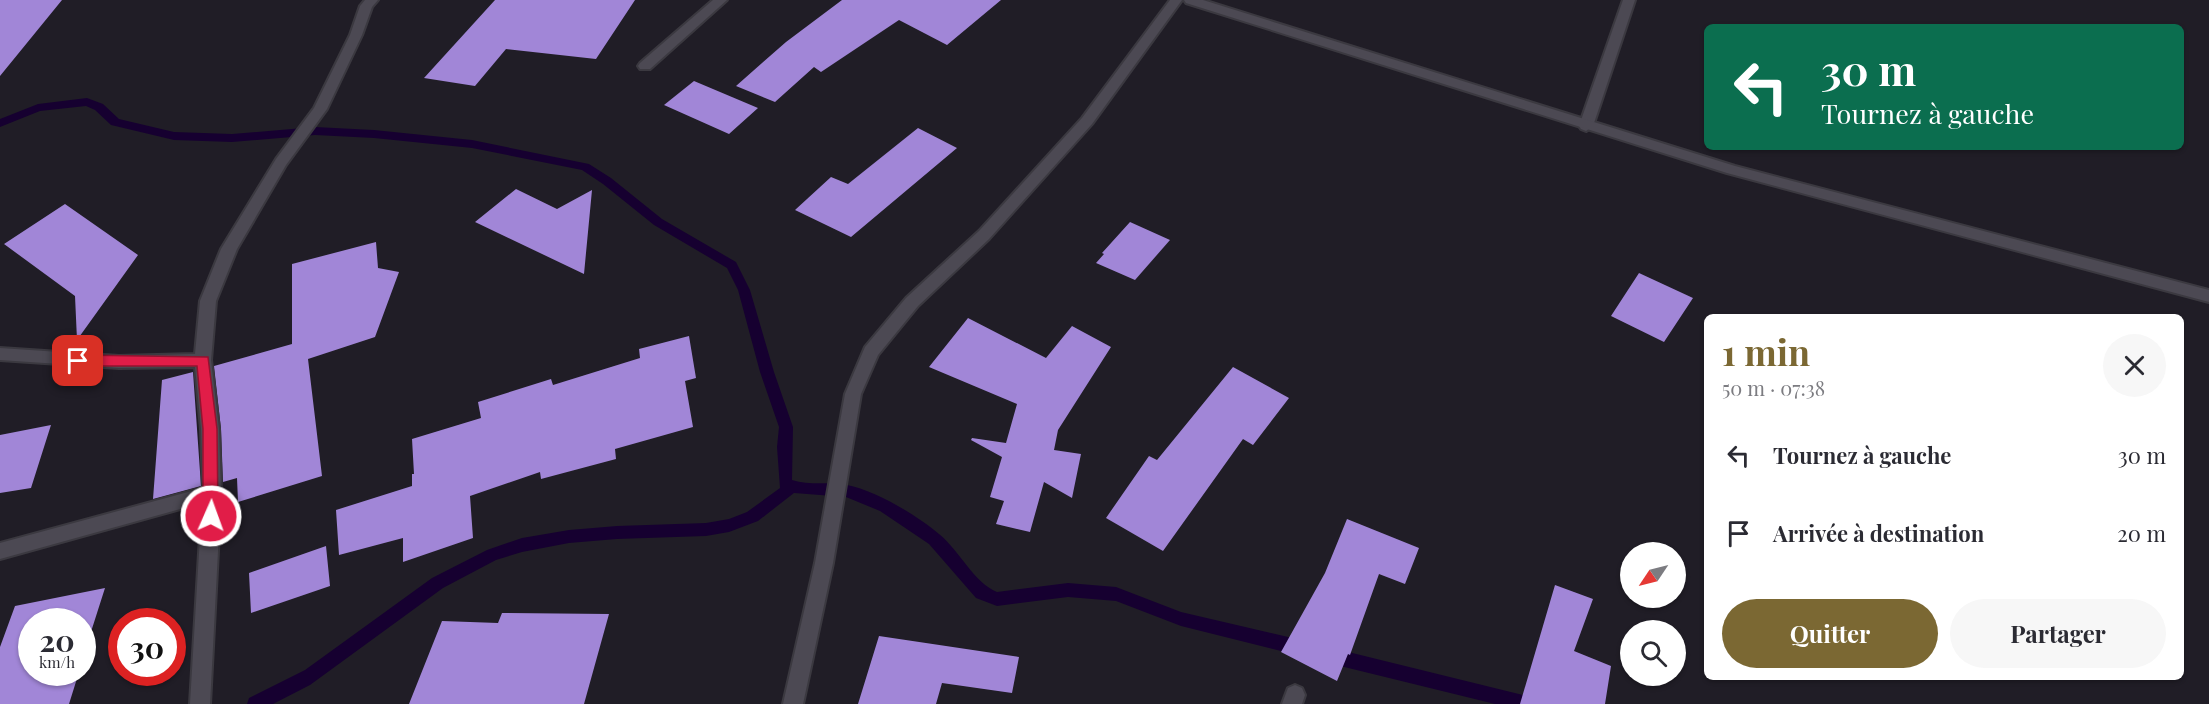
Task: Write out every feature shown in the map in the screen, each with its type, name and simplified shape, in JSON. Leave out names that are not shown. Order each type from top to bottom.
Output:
[{"type":"street","points":[[200,704],[212,493],[210,429],[203,360],[208,301],[229,249],[281,162],[321,109],[356,35],[366,6],[372,0]]},
{"type":"street","points":[[645,66],[721,0]]},
{"type":"street","points":[[793,704],[824,563],[853,394],[871,352],[912,302],[984,235],[1087,121],[1176,0]]},
{"type":"street","points":[[1190,0],[1732,170],[2209,296]]},
{"type":"street","points":[[1586,126],[1629,0]]},
{"type":"street","points":[[0,354],[119,362],[203,360]]},
{"type":"street","points":[[0,551],[212,493]]},
{"type":"building","points":[[0,0],[62,0],[0,76]]},
{"type":"building","points":[[495,0],[635,0],[596,59],[506,49],[475,86],[424,78]]},
{"type":"building","points":[[842,0],[1001,0],[947,45],[899,20],[821,72],[814,67],[775,102],[736,86],[786,42]]},
{"type":"building","points":[[694,81],[758,108],[729,134],[664,105]]},
{"type":"building","points":[[918,128],[957,148],[851,237],[795,210],[831,177],[848,184]]},
{"type":"building","points":[[516,189],[557,209],[592,190],[584,274],[475,222]]},
{"type":"building","points":[[65,204],[138,255],[77,340],[75,296],[4,244]]},
{"type":"building","points":[[1130,222],[1170,240],[1135,280],[1096,263]]},
{"type":"building","points":[[376,242],[378,268],[399,272],[375,337],[308,359],[322,476],[238,502],[237,478],[223,482],[221,429],[214,366],[292,344],[292,264]]},
{"type":"building","points":[[1639,273],[1693,298],[1664,342],[1611,316]]},
{"type":"building","points":[[968,318],[1046,358],[1072,326],[1111,347],[1058,430],[1054,450],[1081,454],[1072,498],[1044,482],[1030,532],[996,524],[1004,501],[990,497],[1002,457],[971,440],[972,438],[1006,443],[1017,404],[929,367]]},
{"type":"building","points":[[689,336],[696,378],[685,381],[693,427],[615,449],[616,459],[541,479],[540,472],[470,496],[473,538],[403,562],[403,538],[339,555],[336,510],[412,486],[412,474],[414,474],[412,439],[481,418],[478,402],[551,379],[553,385],[640,358],[639,349]]},
{"type":"building","points":[[1233,367],[1289,398],[1253,445],[1243,439],[1163,551],[1106,518],[1149,456],[1157,460]]},
{"type":"building","points":[[193,372],[201,486],[153,499],[162,380]]},
{"type":"building","points":[[51,425],[31,488],[0,493],[0,435]]},
{"type":"building","points":[[1347,519],[1419,548],[1405,584],[1379,574],[1350,655],[1348,654],[1337,681],[1281,652],[1325,573]]},
{"type":"building","points":[[326,546],[330,586],[251,613],[249,573]]},
{"type":"building","points":[[1555,585],[1593,599],[1574,651],[1611,666],[1605,704],[1520,704]]},
{"type":"building","points":[[105,588],[96,616],[96,608],[18,608],[18,686],[75,686],[69,704],[0,704],[0,647],[15,606]]},
{"type":"building","points":[[502,613],[609,614],[584,704],[409,704],[442,621],[498,623]]},
{"type":"building","points":[[879,636],[1019,657],[1012,693],[942,683],[936,704],[858,704]]},
{"type":"waterway","points":[[0,123],[38,108],[87,102],[99,107],[115,122],[174,136],[232,138],[315,131],[374,134],[472,144],[585,167],[607,181],[658,222],[732,265],[744,290],[767,372],[786,427],[785,484],[801,489],[847,491],[885,506],[934,539],[960,566],[974,586],[982,593],[997,599],[1068,590],[1116,594],[1181,619],[1301,648]]},
{"type":"waterway","points":[[255,704],[311,675],[437,583],[492,554],[522,545],[569,536],[729,526],[753,517],[791,487]]},
{"type":"waterway","points":[[1328,655],[1527,704]]},
{"type":"route","points":[[78,361],[203,360],[210,429],[211,516]]}]
